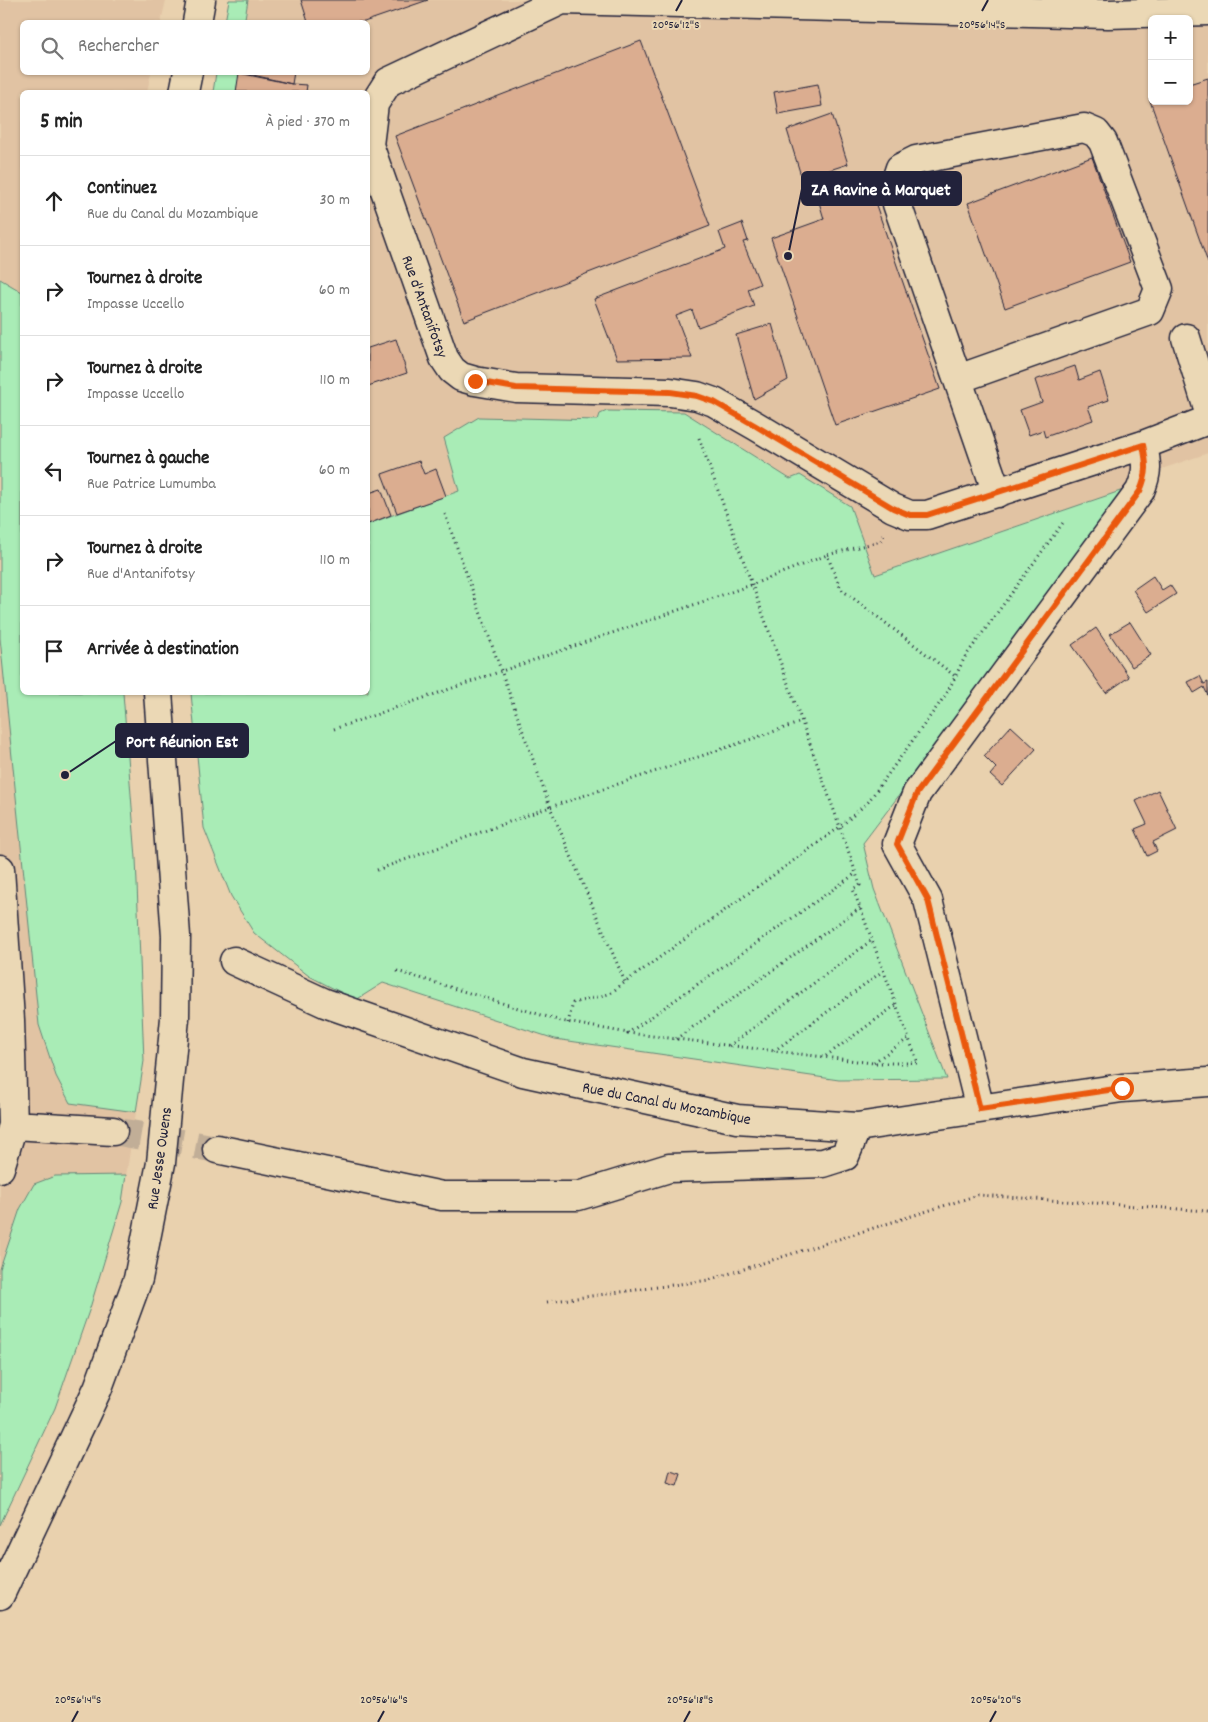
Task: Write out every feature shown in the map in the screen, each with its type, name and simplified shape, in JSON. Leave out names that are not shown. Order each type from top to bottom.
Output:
[{"type":"street","points":[[196,20],[201,0]]},
{"type":"street","name":"Rue d'Antanifotsy","points":[[370,137],[374,104],[388,82],[562,0],[1108,14],[1208,11]]},
{"type":"street","points":[[184,90],[187,75]]},
{"type":"street","points":[[958,379],[1150,310],[1159,290],[1103,142],[1096,134],[1084,128],[916,160],[900,168],[895,183],[898,204],[997,493],[1143,445],[1208,420]]},
{"type":"street","name":"Rue d'Antanifotsy","points":[[370,148],[444,358],[452,370],[461,377],[516,388],[670,392],[697,396],[714,402],[893,508],[910,515],[927,515],[997,493]]},
{"type":"street","points":[[1186,338],[1208,408]]},
{"type":"street","points":[[980,1109],[928,900],[897,844],[917,793],[1140,491],[1147,470],[1143,445]]},
{"type":"street","name":"Rue Jesse Owens","points":[[0,1595],[98,1388],[138,1279],[161,1163],[175,1018],[176,936],[158,695]]},
{"type":"street","points":[[0,870],[10,1020],[13,1125],[0,1168]]},
{"type":"street","name":"Rue du Canal du Mozambique","points":[[234,961],[325,1003],[523,1072],[736,1118],[857,1127],[1122,1088],[1208,1082]]},
{"type":"street","points":[[13,1125],[113,1132]]},
{"type":"street","points":[[217,1149],[442,1196],[578,1196],[669,1168],[823,1163],[845,1156],[857,1127]]},
{"type":"path","points":[[396,971],[568,1023],[628,1033],[873,1063],[918,1063],[853,889],[860,885],[840,827],[698,438]]},
{"type":"path","points":[[334,729],[751,585],[827,555],[881,541],[893,508]]},
{"type":"path","points":[[445,514],[550,807],[624,982]]},
{"type":"path","points":[[568,1023],[573,1003],[609,994],[840,827],[868,802],[947,693],[965,656],[1065,520]]},
{"type":"path","points":[[827,555],[841,589],[955,676]]},
{"type":"path","points":[[377,870],[550,807],[802,722]]},
{"type":"path","points":[[628,1033],[855,874]]},
{"type":"path","points":[[676,1039],[860,908]]},
{"type":"path","points":[[729,1046],[872,940]]},
{"type":"path","points":[[774,1051],[883,971]]},
{"type":"path","points":[[825,1057],[896,1005]]},
{"type":"path","points":[[873,1063],[909,1038]]},
{"type":"path","points":[[547,1302],[709,1280],[978,1195],[1208,1211]]},
{"type":"shaded area","points":[[0,0],[166,0],[161,20],[20,20],[20,75],[151,75],[147,90],[20,90],[20,695],[123,695],[136,858],[144,1061],[122,1202],[90,1308],[55,1408],[0,1525]]},
{"type":"shaded area","points":[[248,0],[1208,0],[1208,453],[1156,471],[1132,487],[874,576],[850,506],[790,479],[684,412],[600,414],[599,420],[444,438],[459,491],[370,523],[370,90],[233,90],[236,75],[370,75],[370,20],[245,20]]},
{"type":"green space","points":[[229,0],[248,0],[245,18],[250,20],[225,20]]},
{"type":"green space","points":[[216,75],[240,75],[236,90],[213,90]]},
{"type":"green space","points":[[0,279],[20,291],[20,695],[123,695],[136,858],[144,1061],[136,1112],[70,1103],[56,1076],[39,1025],[0,638]]},
{"type":"green space","points":[[607,411],[684,412],[790,479],[800,475],[850,506],[875,575],[1132,487],[863,843],[874,889],[947,1079],[839,1080],[555,1039],[383,983],[356,1000],[309,976],[254,933],[231,896],[204,828],[191,695],[370,695],[370,523],[459,491],[444,438],[479,417],[598,420],[600,414]]},
{"type":"green space","points":[[126,1175],[122,1202],[90,1308],[55,1408],[0,1525],[0,1269],[20,1209],[34,1184],[55,1176]]},
{"type":"building","points":[[301,0],[428,0],[370,20],[307,20]]},
{"type":"building","points":[[641,41],[710,226],[464,321],[395,136]]},
{"type":"building","points":[[239,75],[307,85],[306,90],[236,90]]},
{"type":"building","points":[[253,75],[294,75],[292,84]]},
{"type":"building","points":[[1208,78],[1208,263],[1152,105],[1193,105],[1193,83]]},
{"type":"building","points":[[818,84],[822,106],[778,114],[774,92]]},
{"type":"building","points":[[832,114],[848,164],[802,179],[787,130]]},
{"type":"building","points":[[1092,157],[1130,262],[1005,308],[968,203]]},
{"type":"building","points":[[869,185],[940,389],[835,425],[771,238],[824,219],[819,202]]},
{"type":"building","points":[[742,223],[748,241],[743,242],[760,284],[748,289],[754,306],[698,327],[692,310],[676,316],[692,358],[617,359],[594,299],[725,249],[719,232]]},
{"type":"building","points":[[772,324],[788,380],[754,399],[736,335]]},
{"type":"building","points":[[396,339],[407,373],[370,385],[370,347]]},
{"type":"building","points":[[1075,366],[1079,380],[1100,372],[1109,400],[1088,407],[1093,420],[1045,437],[1043,430],[1029,435],[1020,410],[1042,402],[1035,380]]},
{"type":"building","points":[[419,461],[424,474],[436,469],[446,496],[397,513],[382,474]]},
{"type":"building","points":[[381,489],[391,515],[370,523],[370,493]]},
{"type":"building","points":[[1153,576],[1162,590],[1170,585],[1176,594],[1148,612],[1133,590]]},
{"type":"building","points":[[1130,622],[1151,655],[1132,667],[1110,634]]},
{"type":"building","points":[[1096,628],[1129,677],[1106,693],[1072,645]]},
{"type":"building","points":[[1200,676],[1204,684],[1208,682],[1208,696],[1204,687],[1194,693],[1188,682]]},
{"type":"building","points":[[1011,726],[1036,749],[1002,786],[990,775],[996,768],[984,756]]},
{"type":"building","points":[[1158,790],[1177,830],[1153,842],[1157,851],[1147,856],[1135,829],[1147,824],[1136,801]]},
{"type":"building","points":[[670,1471],[681,1474],[677,1486],[667,1483]]},
{"type":"tunnel","points":[[113,1131],[217,1149]]},
{"type":"place","name":"ZA Ravine à Marquet","points":[[788,256]]},
{"type":"place","name":"Port Réunion Est","points":[[65,775]]},
{"type":"route","points":[[475,381],[516,388],[670,392],[697,396],[714,402],[893,508],[910,515],[927,515],[1143,445],[1147,464],[1146,476],[1140,491],[917,793],[897,844],[928,900],[980,1109],[1122,1088]]}]
